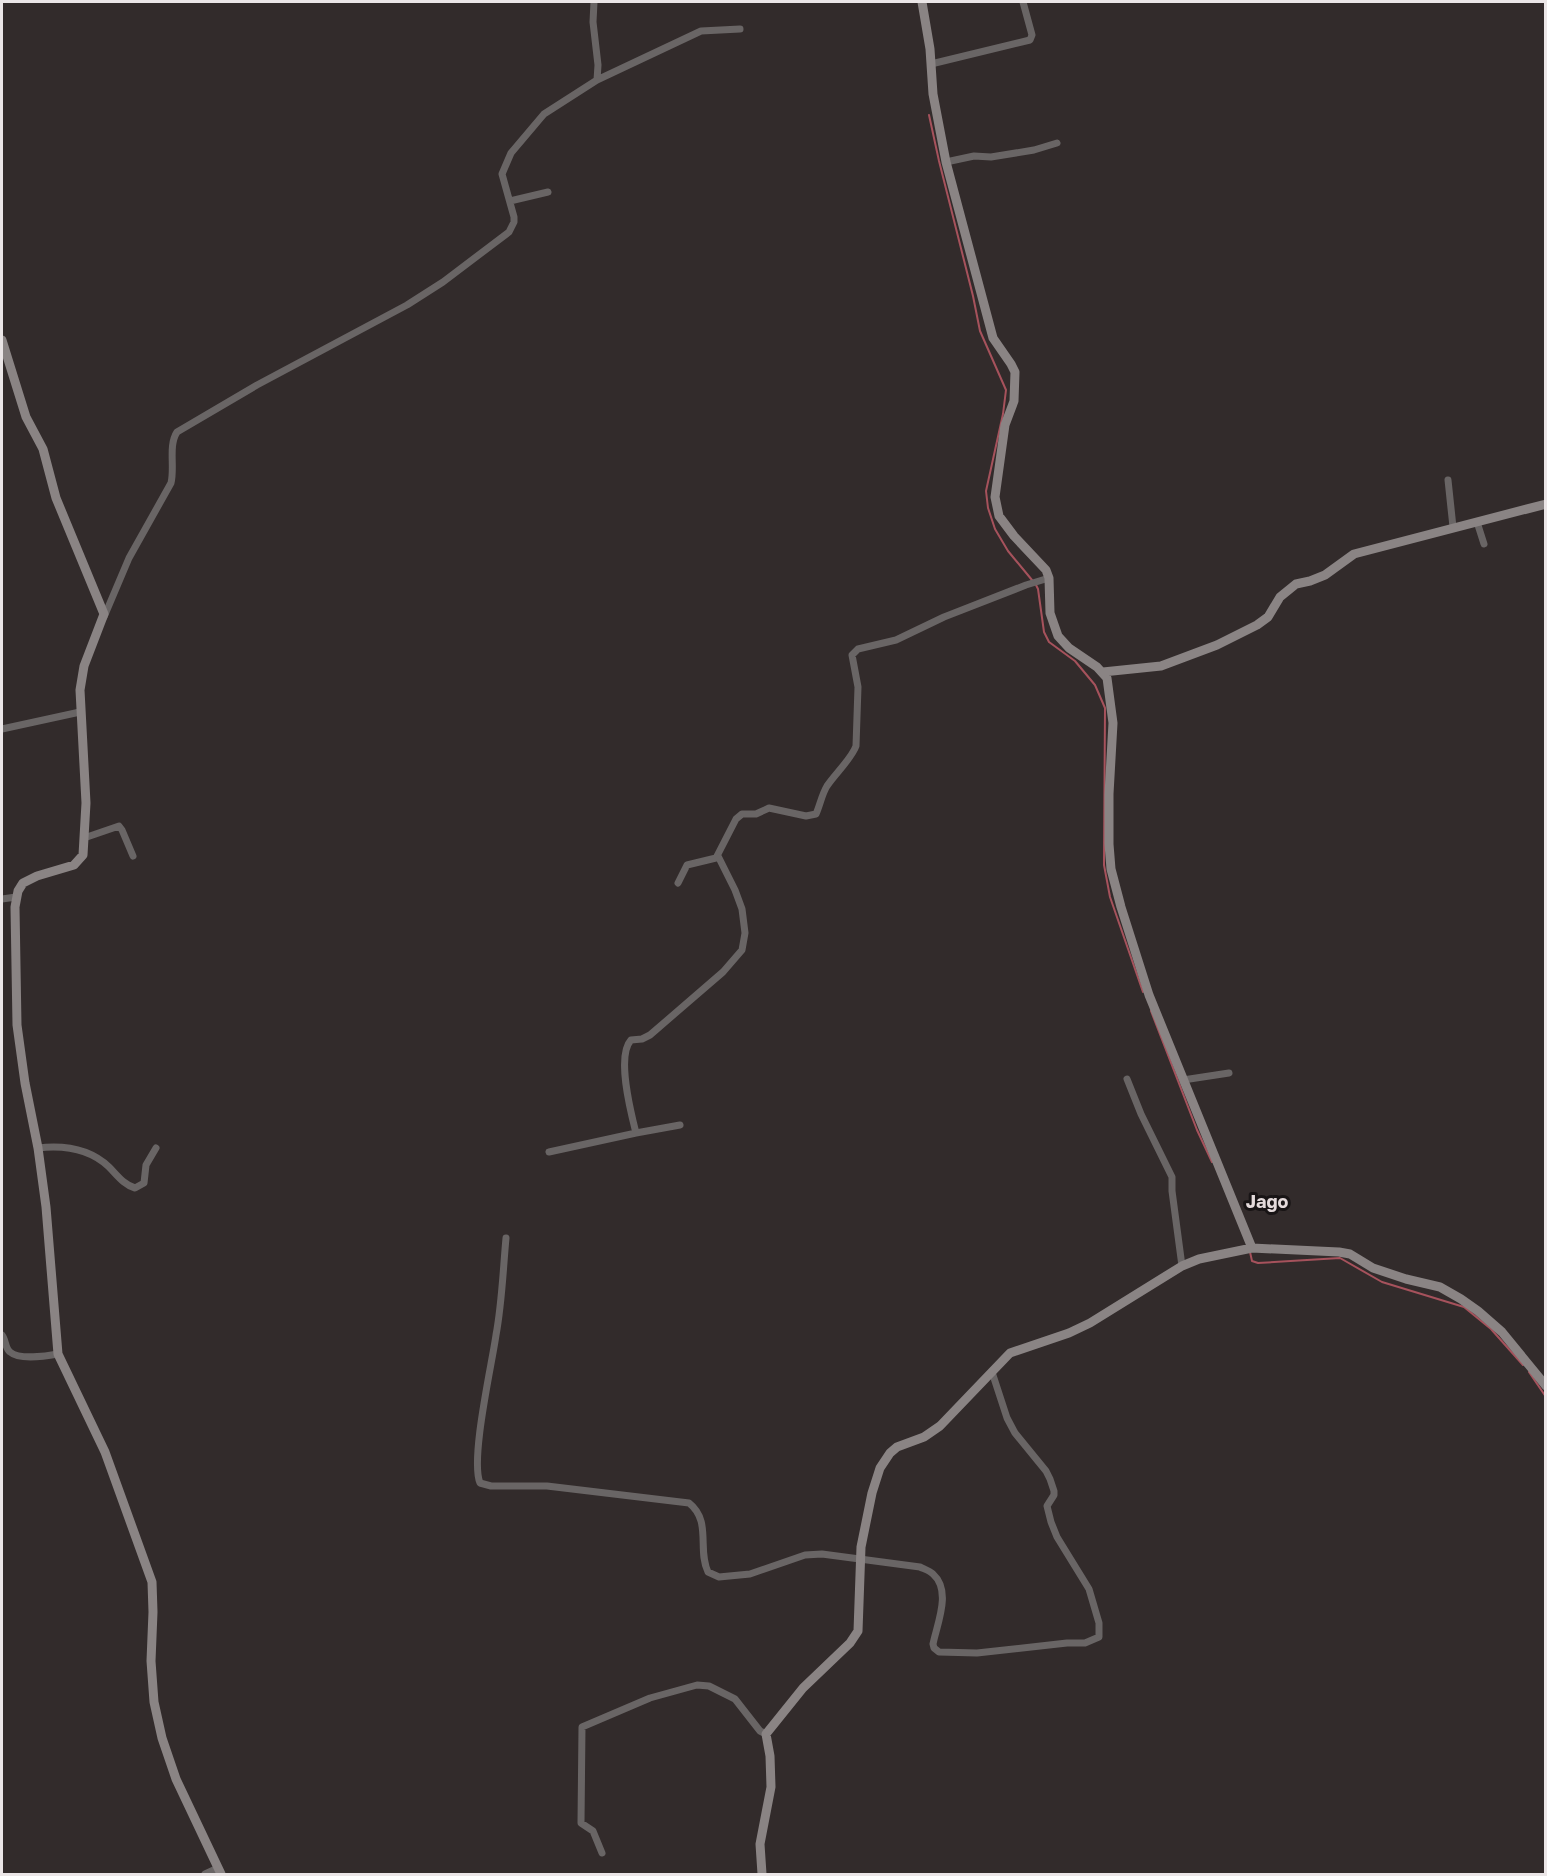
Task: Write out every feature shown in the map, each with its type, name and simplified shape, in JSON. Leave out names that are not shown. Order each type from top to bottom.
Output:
[{"type":"street","points":[[594,2],[597,80]]},
{"type":"street","points":[[922,2],[932,64],[933,94],[946,162],[993,338],[1015,372],[1015,392],[1005,425],[995,497],[996,507],[999,516],[1014,536],[1043,565],[1050,613],[1058,636],[1069,648],[1103,672],[1109,684],[1113,723],[1109,794],[1111,869],[1149,995],[1249,1248]]},
{"type":"street","points":[[932,64],[1030,40],[1032,35],[1023,2]]},
{"type":"street","points":[[205,1875],[219,1871],[176,1779],[162,1738],[154,1702],[151,1661],[152,1582],[105,1452],[58,1354],[46,1207],[17,1025],[16,897],[20,886],[28,880],[76,864],[83,855],[86,803],[80,690],[84,666],[138,540],[171,483],[177,432],[407,304],[443,282],[509,232],[514,222],[502,174],[504,165],[511,153],[544,114],[597,80],[701,31],[740,28]]},
{"type":"street","points":[[946,162],[974,156],[991,157],[1034,150],[1057,143]]},
{"type":"street","points":[[510,201],[548,192]]},
{"type":"street","points":[[2,340],[26,417],[43,449],[56,498],[104,617]]},
{"type":"street","points":[[1448,480],[1453,527]]},
{"type":"street","points":[[1103,672],[1161,666],[1216,645],[1257,625],[1268,617],[1280,597],[1296,584],[1325,575],[1354,555],[1545,504]]},
{"type":"street","points":[[1477,522],[1484,544]]},
{"type":"street","points":[[678,883],[687,865],[712,860],[718,855],[739,815],[756,814],[769,808],[806,816],[813,816],[817,812],[825,789],[856,746],[858,687],[852,655],[854,651],[861,647],[896,640],[944,618],[1046,579]]},
{"type":"street","points":[[2,729],[80,712]]},
{"type":"street","points":[[84,838],[119,826],[133,856]]},
{"type":"street","points":[[636,1133],[629,1108],[626,1046],[631,1040],[642,1039],[650,1035],[723,972],[742,950],[745,933],[742,909],[718,855]]},
{"type":"street","points":[[2,899],[16,897]]},
{"type":"street","points":[[1183,1080],[1229,1073]]},
{"type":"street","points":[[1127,1079],[1141,1114],[1172,1176],[1182,1266]]},
{"type":"street","points":[[549,1152],[680,1125]]},
{"type":"street","points":[[38,1148],[71,1147],[104,1162],[128,1185],[135,1188],[144,1183],[146,1165],[156,1148]]},
{"type":"street","points":[[506,1238],[497,1334],[489,1369],[478,1455],[480,1483],[491,1486],[547,1486],[689,1503],[702,1523],[705,1566],[708,1572],[719,1577],[750,1574],[805,1555],[822,1554],[920,1567],[933,1573],[942,1591],[942,1604],[933,1644],[939,1652],[977,1653],[1084,1643],[1099,1637],[1099,1623],[1089,1589],[1057,1537],[1051,1522],[1047,1506],[1054,1491],[1050,1479],[1006,1418],[992,1372]]},
{"type":"street","points":[[762,1875],[760,1844],[771,1787],[770,1756],[766,1734],[803,1688],[850,1643],[858,1631],[861,1547],[879,1468],[897,1447],[924,1437],[940,1426],[1010,1353],[1069,1333],[1090,1323],[1182,1266],[1199,1259],[1249,1248],[1339,1252],[1350,1254],[1373,1268],[1440,1287],[1478,1311],[1502,1332],[1545,1386]]},
{"type":"street","points":[[2,1335],[8,1350],[12,1353],[34,1357],[58,1354]]},
{"type":"street","points":[[602,1853],[593,1831],[581,1823],[582,1727],[650,1698],[697,1685],[709,1686],[735,1699],[760,1731],[766,1734]]},
{"type":"waterway","points":[[929,115],[980,331],[1006,390],[986,491],[988,508],[995,529],[1008,551],[1032,580]]},
{"type":"waterway","points":[[1036,585],[1044,632],[1049,642],[1075,661],[1095,685],[1105,708],[1104,865],[1110,897],[1143,992]]},
{"type":"waterway","points":[[1151,1011],[1197,1130],[1212,1162]]},
{"type":"waterway","points":[[1250,1252],[1252,1261],[1258,1263],[1340,1258],[1382,1282],[1464,1307],[1491,1329],[1523,1365]]},
{"type":"waterway","points":[[1529,1372],[1546,1397]]},
{"type":"district","name":"Jago","points":[[1267,1201]]}]
